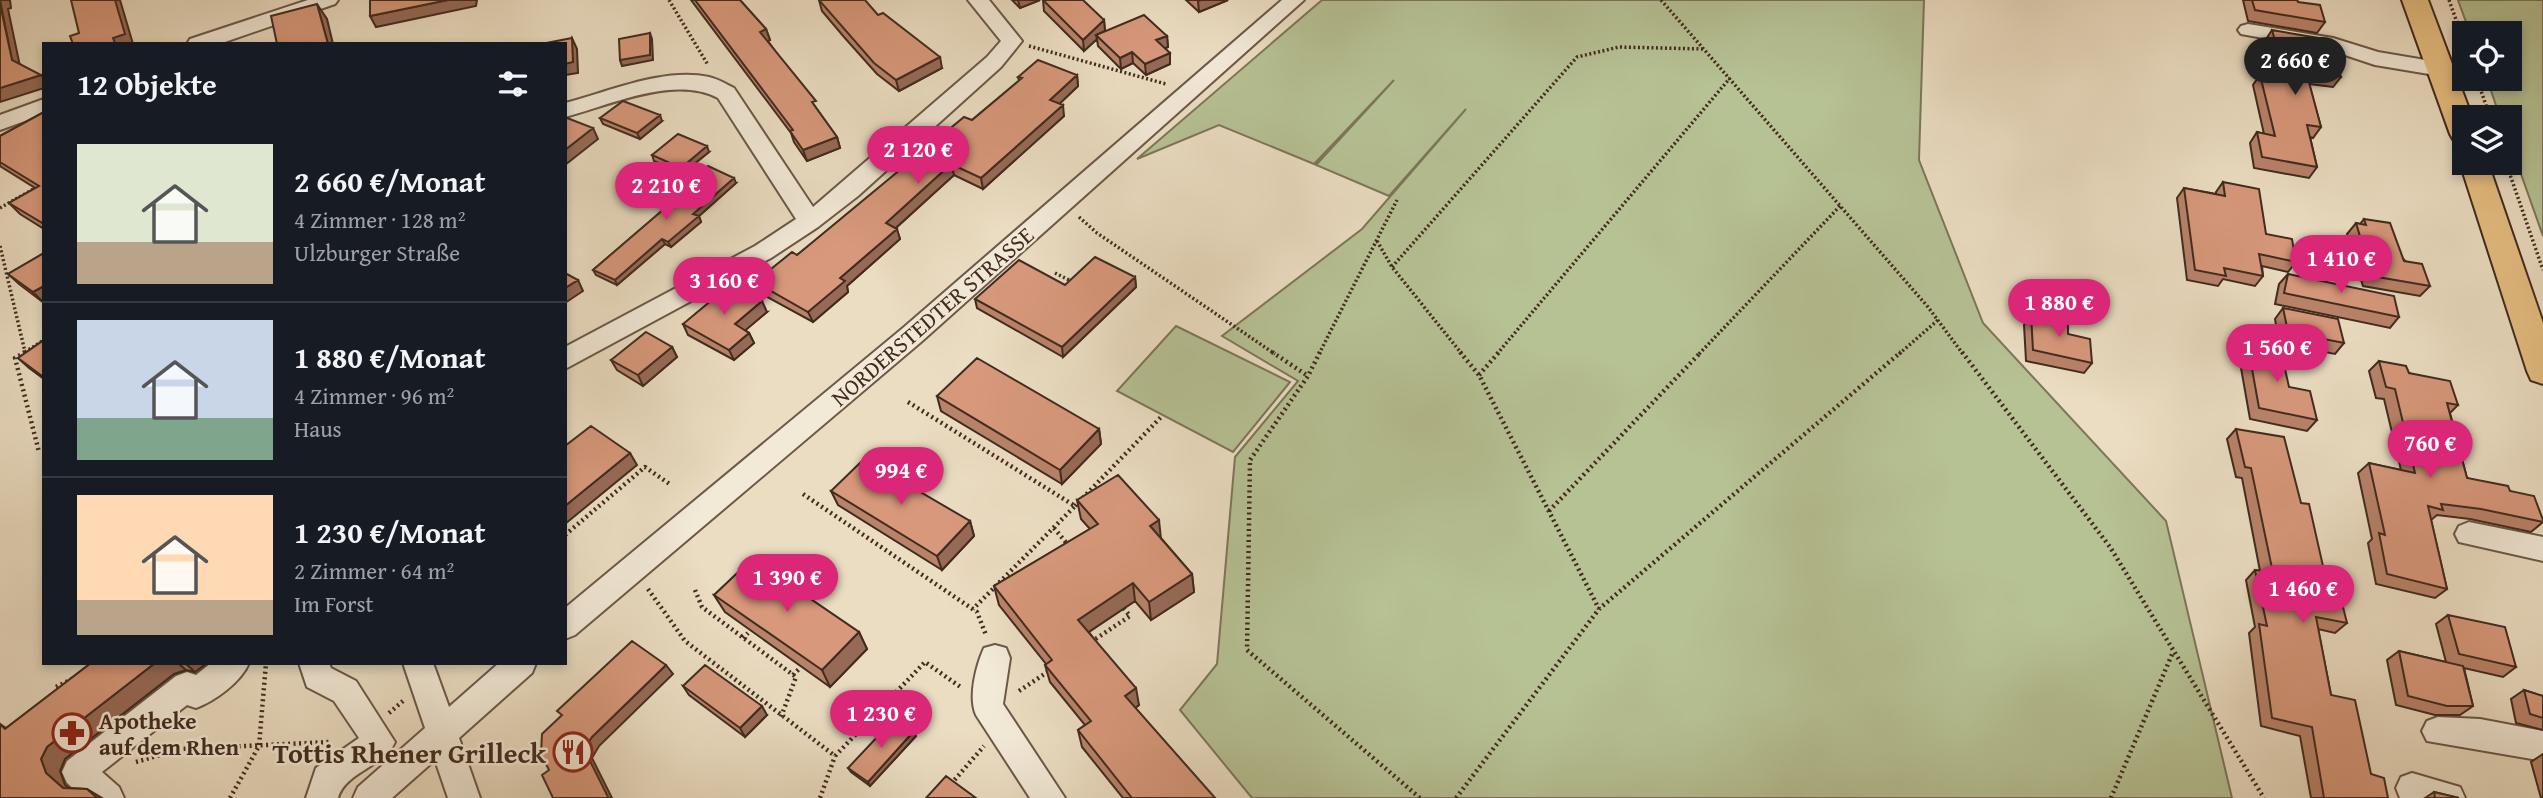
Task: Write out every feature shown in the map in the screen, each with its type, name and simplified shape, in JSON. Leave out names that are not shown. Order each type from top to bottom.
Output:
[{"type":"main road","points":[[2415,0],[2454,105]]},
{"type":"main road","points":[[2478,175],[2543,371]]},
{"type":"street","points":[[203,41],[328,0]]},
{"type":"street","points":[[567,358],[751,259],[810,221],[850,190],[995,62],[1012,41],[978,0]]},
{"type":"street","name":"NORDERSTEDTER STRASSE","points":[[567,624],[912,335],[1191,91],[1288,1]]},
{"type":"street","points":[[2248,30],[2333,44],[2375,58],[2441,69]]},
{"type":"street","points":[[567,109],[601,99],[677,83],[706,83],[726,93],[810,221]]},
{"type":"street","points":[[0,123],[42,107]]},
{"type":"street","points":[[2469,534],[2543,549]]},
{"type":"street","points":[[995,658],[992,715],[1049,798]]},
{"type":"street","points":[[108,798],[78,772],[187,686],[196,694],[232,665]]},
{"type":"street","points":[[315,665],[318,677],[345,691],[379,742],[327,779],[322,798]]},
{"type":"street","points":[[419,665],[464,798]]},
{"type":"street","points":[[369,798],[519,665]]},
{"type":"street","points":[[2438,731],[2480,734],[2543,746]]},
{"type":"street","points":[[2412,788],[2449,798]]},
{"type":"path","points":[[669,0],[726,93]]},
{"type":"path","points":[[1661,0],[1938,320],[2109,547],[2264,798]]},
{"type":"path","points":[[2449,0],[2456,21]]},
{"type":"path","points":[[1012,41],[1191,91]]},
{"type":"path","points":[[1392,267],[1577,57],[1619,47],[1704,49]]},
{"type":"path","points":[[1479,375],[1730,78]]},
{"type":"path","points":[[2510,175],[2543,270]]},
{"type":"path","points":[[0,208],[42,184]]},
{"type":"path","points":[[1397,200],[1308,376],[1251,460],[1247,650],[1419,798]]},
{"type":"path","points":[[1063,202],[1097,233],[1308,376]]},
{"type":"path","points":[[1549,511],[1841,205]]},
{"type":"path","points":[[1376,241],[1392,267],[1479,375],[1599,609]]},
{"type":"path","points":[[0,246],[25,352]]},
{"type":"path","points":[[1055,273],[1078,284]]},
{"type":"path","points":[[1456,798],[1599,609],[1938,320]]},
{"type":"path","points":[[39,452],[15,358],[42,341]]},
{"type":"path","points":[[908,402],[1075,506]]},
{"type":"path","points":[[973,609],[1162,416]]},
{"type":"path","points":[[567,533],[645,467],[670,485]]},
{"type":"path","points":[[803,494],[973,609],[995,658]]},
{"type":"path","points":[[1054,528],[1070,548]]},
{"type":"path","points":[[634,569],[685,641],[835,756]]},
{"type":"path","points":[[695,590],[702,607],[796,677],[781,717]]},
{"type":"path","points":[[1087,645],[1130,616],[1113,597]]},
{"type":"path","points":[[1120,604],[1126,600]]},
{"type":"path","points":[[743,638],[748,633]]},
{"type":"path","points":[[2111,798],[2174,651]]},
{"type":"path","points":[[820,798],[835,756],[925,662],[992,715]]},
{"type":"path","points":[[230,798],[259,746],[266,665]]},
{"type":"path","points":[[947,788],[992,715],[1055,667]]},
{"type":"path","points":[[793,675],[799,668]]},
{"type":"path","points":[[56,687],[79,675]]},
{"type":"path","points":[[133,763],[181,749],[357,741],[363,753]]},
{"type":"green space","points":[[1322,0],[1924,0],[1919,160],[1983,323],[2166,521],[2232,798],[1252,798],[1180,710],[1217,664],[1235,457],[1298,381],[1222,336],[1362,229],[1466,109],[1389,196],[1316,165],[1394,80],[1314,164],[1219,125],[1137,159]]},
{"type":"green space","points":[[2458,0],[2543,0],[2543,236],[2521,175],[2522,105],[2496,105],[2491,91],[2522,91],[2522,21],[2466,21]]},
{"type":"green space","points":[[1176,326],[1290,382],[1233,452],[1117,391]]},
{"type":"building","points":[[71,0],[115,0],[125,34],[113,38],[115,42],[72,42],[70,36],[79,33]]},
{"type":"building","points":[[370,0],[448,0],[370,16]]},
{"type":"building","points":[[695,0],[740,0],[766,29],[760,32],[816,101],[812,102],[837,137],[803,150],[790,131],[793,130]]},
{"type":"building","points":[[819,0],[865,0],[878,15],[883,13],[940,57],[896,80],[874,63]]},
{"type":"building","points":[[1043,0],[1083,0],[1104,20],[1083,40]]},
{"type":"building","points":[[2252,0],[2297,0],[2320,5],[2325,22],[2255,10]]},
{"type":"building","points":[[0,4],[12,60],[41,75],[0,88]]},
{"type":"building","points":[[317,4],[327,42],[277,42],[271,16]]},
{"type":"building","points":[[1144,15],[1167,36],[1156,40],[1170,53],[1145,64],[1132,52],[1120,58],[1096,35]]},
{"type":"building","points":[[2272,30],[2330,40],[2341,77],[2306,71],[2321,127],[2307,125],[2317,167],[2262,157],[2257,132],[2275,136],[2260,75],[2286,79]]},
{"type":"building","points":[[650,33],[650,55],[620,60],[619,39]]},
{"type":"building","points":[[572,38],[573,62],[567,64],[567,42],[551,42]]},
{"type":"building","points":[[1038,60],[1077,75],[1050,100],[1063,105],[981,178],[951,164],[886,223],[897,229],[840,278],[845,281],[808,312],[755,282],[792,252],[797,255],[964,117],[972,120],[1022,78],[1018,77]]},
{"type":"building","points":[[623,101],[660,115],[637,133],[600,118]]},
{"type":"building","points":[[42,113],[42,223],[9,203],[39,186],[0,162],[0,136]]},
{"type":"building","points":[[567,118],[593,128],[567,148]]},
{"type":"building","points":[[678,134],[707,146],[681,168],[652,155]]},
{"type":"building","points":[[708,166],[734,178],[693,214],[699,216],[668,242],[662,239],[615,280],[593,270],[686,190],[681,188]]},
{"type":"building","points":[[2223,182],[2259,189],[2266,234],[2292,239],[2296,262],[2259,254],[2263,276],[2224,268],[2226,276],[2195,270],[2184,188],[2225,196]]},
{"type":"building","points":[[2364,219],[2390,223],[2404,261],[2422,264],[2430,286],[2372,276],[2356,223],[2366,225]]},
{"type":"building","points":[[42,254],[42,287],[33,292],[8,274]]},
{"type":"building","points":[[1095,257],[1135,277],[1062,347],[975,299],[1019,260],[1065,285]]},
{"type":"building","points":[[567,274],[578,280],[567,287]]},
{"type":"building","points":[[2288,274],[2394,296],[2399,317],[2284,293]]},
{"type":"building","points":[[731,284],[762,301],[735,324],[749,333],[729,350],[683,324]]},
{"type":"building","points":[[2283,308],[2338,319],[2344,343],[2288,332]]},
{"type":"building","points":[[2031,314],[2068,321],[2068,334],[2090,339],[2092,363],[2033,350]]},
{"type":"building","points":[[646,332],[672,347],[638,375],[611,360]]},
{"type":"building","points":[[42,341],[42,376],[18,358]]},
{"type":"building","points":[[2247,341],[2280,347],[2289,387],[2310,391],[2317,420],[2259,408]]},
{"type":"building","points":[[977,358],[1099,429],[1060,470],[937,396]]},
{"type":"building","points":[[2379,361],[2406,366],[2409,373],[2450,381],[2458,405],[2447,403],[2467,478],[2508,486],[2510,491],[2534,496],[2543,520],[2441,504],[2443,510],[2428,506],[2447,589],[2387,574],[2379,533],[2385,535],[2369,463],[2415,473],[2395,389],[2386,387]]},
{"type":"building","points":[[591,426],[630,453],[567,504],[567,444]]},
{"type":"building","points":[[2236,429],[2284,437],[2301,503],[2309,504],[2327,584],[2338,587],[2347,623],[2316,617],[2331,695],[2355,700],[2371,774],[2384,778],[2388,798],[2324,798],[2312,727],[2272,718],[2259,624],[2267,626],[2255,570],[2273,573],[2251,468],[2245,467]]},
{"type":"building","points":[[864,459],[970,521],[937,556],[831,491]]},
{"type":"building","points":[[1118,475],[1159,520],[1150,526],[1192,574],[1149,602],[1133,583],[1078,620],[1136,688],[1125,696],[1215,798],[1132,798],[1078,730],[1091,721],[1045,665],[1052,660],[994,586],[1098,524],[1077,500]]},
{"type":"building","points":[[752,559],[859,632],[822,670],[714,595]]},
{"type":"building","points":[[2448,615],[2505,627],[2516,667],[2459,654]]},
{"type":"building","points":[[632,641],[666,665],[592,737],[584,749],[608,797],[553,798],[542,775],[549,770],[541,754],[542,734],[562,715],[557,711]]},
{"type":"building","points":[[2399,651],[2463,666],[2473,706],[2447,706],[2408,696]]},
{"type":"building","points":[[88,665],[152,665],[47,747],[41,759],[46,773],[63,788],[87,789],[97,798],[0,798],[0,724],[5,729]]},
{"type":"building","points":[[705,665],[762,706],[740,728],[683,686]]},
{"type":"building","points":[[2524,690],[2543,696],[2543,718],[2530,714]]},
{"type":"building","points":[[895,718],[914,731],[868,782],[848,768]]},
{"type":"building","points":[[946,776],[976,798],[926,798]]},
{"type":"building","points":[[2434,792],[2459,798],[2435,798]]},
{"type":"place","name":"Apotheke auf dem Rhen","points":[[72,733]]},
{"type":"place","name":"Tottis Rhener Grilleck","points":[[573,752]]}]
